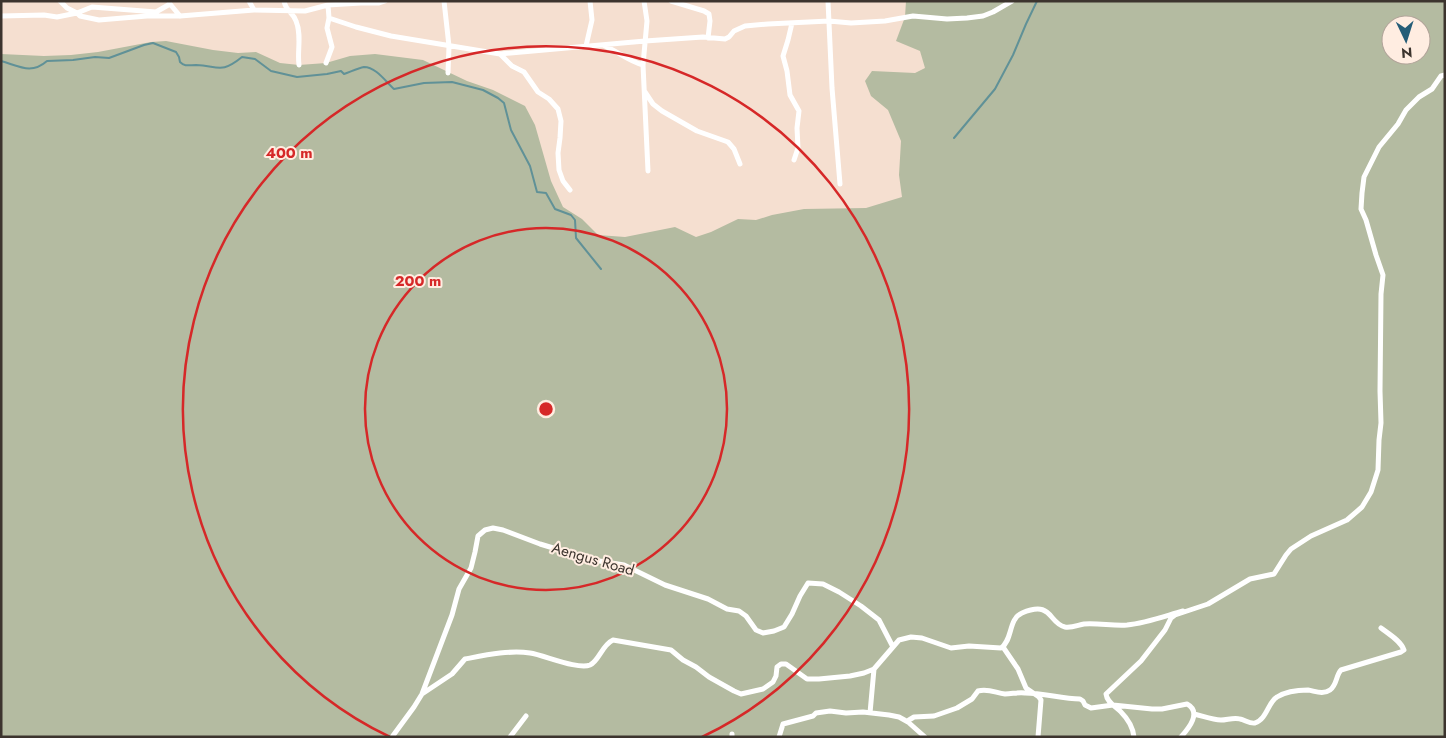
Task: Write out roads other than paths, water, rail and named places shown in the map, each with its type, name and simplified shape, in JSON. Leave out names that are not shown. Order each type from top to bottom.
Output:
[{"type":"street","points":[[60,1],[80,16],[99,20],[254,10],[305,11],[328,5],[361,2],[379,3],[385,1]]},
{"type":"street","points":[[249,1],[254,10]]},
{"type":"street","points":[[284,1],[287,11],[297,21],[299,65]]},
{"type":"street","points":[[444,1],[448,72]]},
{"type":"street","points":[[586,46],[592,20],[590,1]]},
{"type":"street","points":[[644,1],[647,21],[643,65],[648,171]]},
{"type":"street","points":[[671,1],[704,11],[708,14],[710,21],[708,38]]},
{"type":"street","points":[[828,1],[832,88],[840,184]]},
{"type":"street","points":[[329,18],[391,36],[500,54],[645,41],[708,38],[725,40],[734,31],[745,26],[829,21],[851,23],[885,21],[913,16],[947,19],[967,18],[983,16],[1012,1]]},
{"type":"street","points":[[1,16],[44,15],[57,17],[77,13],[92,7],[156,12],[169,2],[180,16]]},
{"type":"street","points":[[326,63],[332,46],[327,28],[329,18],[328,5]]},
{"type":"street","points":[[792,23],[783,56],[792,99],[798,111],[798,148],[794,160]]},
{"type":"street","points":[[603,44],[620,53],[631,62],[643,65]]},
{"type":"street","points":[[500,54],[512,66],[524,72],[538,92],[549,99],[558,109],[561,121],[558,153],[559,170],[563,181],[570,190]]},
{"type":"street","points":[[1004,647],[1014,619],[1020,614],[1034,610],[1043,610],[1064,627],[1070,627],[1084,624],[1127,625],[1208,604],[1250,578],[1274,574],[1291,549],[1311,536],[1347,520],[1362,507],[1378,470],[1381,423],[1381,294],[1383,275],[1361,209],[1364,177],[1379,147],[1398,124],[1406,110],[1419,97],[1432,89],[1441,76],[1445,74]]},
{"type":"street","points":[[644,91],[653,104],[662,111],[697,131],[728,142],[734,149],[740,164]]},
{"type":"street","name":"Aengus Road","points":[[392,737],[422,694],[450,620],[459,589],[471,568],[478,536],[489,528],[503,530],[592,560],[624,566],[665,585],[708,599],[728,609],[739,611],[746,616],[756,630],[763,633],[784,627],[808,583],[823,584],[839,592],[879,620],[893,646]]},
{"type":"street","points":[[1134,737],[1129,722],[1106,696],[1107,692],[1141,661],[1165,630],[1171,618],[1183,611]]},
{"type":"street","points":[[1194,714],[1214,719],[1237,718],[1254,723],[1268,710],[1273,700],[1277,697],[1301,690],[1328,691],[1332,688],[1341,670],[1404,650],[1400,644],[1381,628]]},
{"type":"street","points":[[422,694],[452,674],[465,659],[500,653],[529,653],[577,666],[586,666],[592,664],[608,643],[613,640],[671,650],[708,677],[741,694],[763,689],[773,682],[777,666],[780,664],[786,664],[807,679],[819,680],[871,671],[899,640],[911,637],[922,638],[951,648],[969,646],[1004,647]]},
{"type":"street","points":[[1004,647],[1018,669],[1026,688],[1039,697],[1041,703],[1038,737]]},
{"type":"street","points":[[870,713],[874,669]]},
{"type":"street","points":[[908,722],[914,718],[934,716],[957,708],[972,699],[980,690],[1009,694],[1024,692],[1080,699],[1091,708],[1113,705],[1152,710],[1187,704],[1193,708],[1194,714],[1187,730],[1181,737]]},
{"type":"street","points":[[779,737],[783,724],[813,716],[816,713],[830,711],[899,717],[908,722],[924,737]]},
{"type":"street","points":[[510,737],[526,716]]},
{"type":"waterway","points":[[954,138],[995,89],[1013,55],[1037,1]]},
{"type":"waterway","points":[[1,61],[19,67],[36,68],[47,61],[95,57],[109,58],[153,43],[176,52],[180,62],[185,65],[220,68],[229,66],[242,57],[255,59],[271,71],[297,77],[341,71],[344,74],[364,67],[373,69],[394,89],[424,83],[452,82],[483,90],[504,103],[511,130],[530,166],[537,192],[546,193],[555,209],[571,215],[575,220],[576,238],[601,269]]}]
